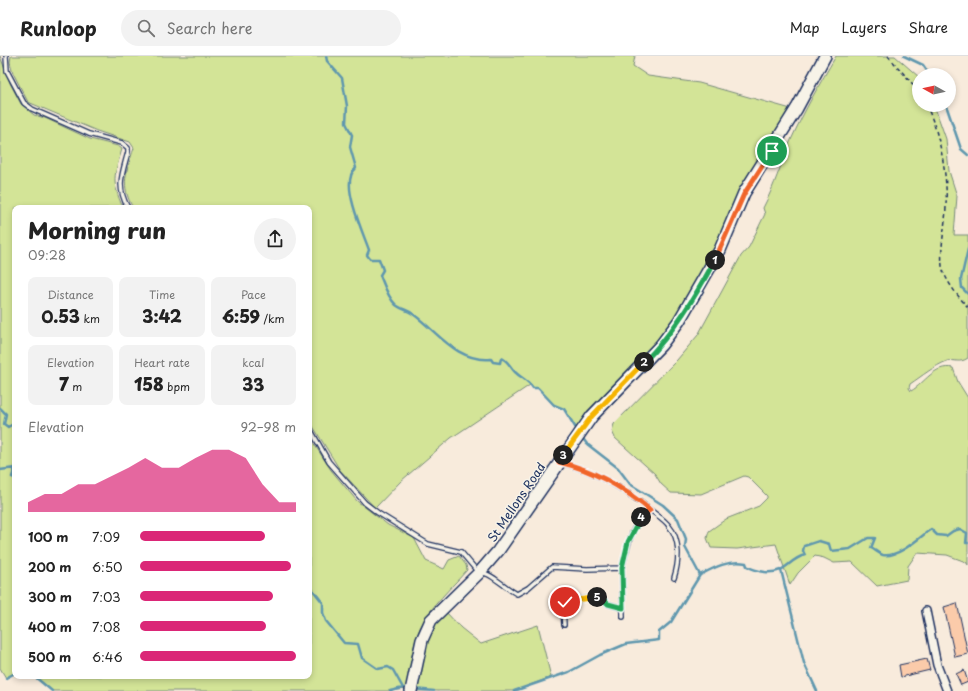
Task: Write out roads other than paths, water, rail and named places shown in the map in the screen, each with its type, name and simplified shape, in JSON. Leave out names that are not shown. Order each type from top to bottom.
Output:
[{"type":"main road","name":"St Mellons Road","points":[[412,686],[422,640],[431,620],[479,573],[498,551],[592,416],[661,345],[679,321],[720,250],[744,194],[797,108],[825,56]]},
{"type":"street","points":[[926,611],[937,665],[947,691]]},
{"type":"lane","points":[[6,56],[8,71],[24,103],[32,109],[89,134],[122,144],[128,148],[120,179],[124,200],[126,205]]},
{"type":"lane","points":[[312,432],[329,462],[365,503],[378,513],[428,544],[460,552],[479,573],[488,573],[507,589],[517,594],[528,588],[552,567],[587,569],[622,568]]},
{"type":"lane","points":[[559,462],[578,467],[624,489],[670,526],[675,537],[679,564],[674,578]]},
{"type":"lane","points":[[623,617],[622,568],[628,542],[640,518],[650,510]]},
{"type":"lane","points":[[564,625],[563,605],[565,602],[595,596],[602,598],[608,604],[623,608]]},
{"type":"waterway","points":[[326,56],[327,61],[342,78],[347,106],[346,123],[352,135],[350,147],[356,168],[352,174],[350,183],[352,202],[369,250],[367,255],[370,259],[379,259],[383,270],[380,275],[386,291],[393,302],[413,314],[458,351],[479,359],[491,359],[493,362],[500,363],[501,358],[505,360],[515,372],[533,388],[538,388],[554,405],[564,409],[577,430]]},
{"type":"waterway","points":[[904,56],[923,65],[925,68]]},
{"type":"waterway","points":[[948,112],[961,149],[968,155]]},
{"type":"waterway","points":[[968,249],[961,279],[962,288],[968,294]]},
{"type":"waterway","points":[[0,408],[6,414],[4,424],[8,427],[12,425]]},
{"type":"waterway","points":[[581,436],[587,444],[618,468],[630,484],[663,505],[678,519],[686,539],[685,547],[700,575],[716,567],[733,562],[746,563],[747,566],[760,571],[778,571],[799,557],[805,555],[803,551],[804,546],[819,541],[829,544],[831,551],[850,549],[868,538],[875,538],[871,548],[883,555],[889,555],[902,550],[931,529],[937,535],[946,536],[953,531],[960,529],[967,533],[966,543],[968,543]]},
{"type":"waterway","points":[[0,470],[12,468]]},
{"type":"waterway","points":[[781,570],[804,663],[817,691]]},
{"type":"waterway","points":[[514,691],[569,672],[600,655],[626,644],[659,640],[659,632],[671,622],[700,575]]},
{"type":"waterway","points":[[312,589],[323,603],[323,613],[326,621],[344,643],[358,644],[362,658],[378,669],[388,667],[393,670],[403,688],[409,689]]},
{"type":"waterway","points":[[6,678],[12,675]]},
{"type":"waterway","points":[[38,679],[52,691]]},
{"type":"waterway","points":[[390,691],[403,688]]},
{"type":"waterway","points":[[414,689],[434,691]]}]
